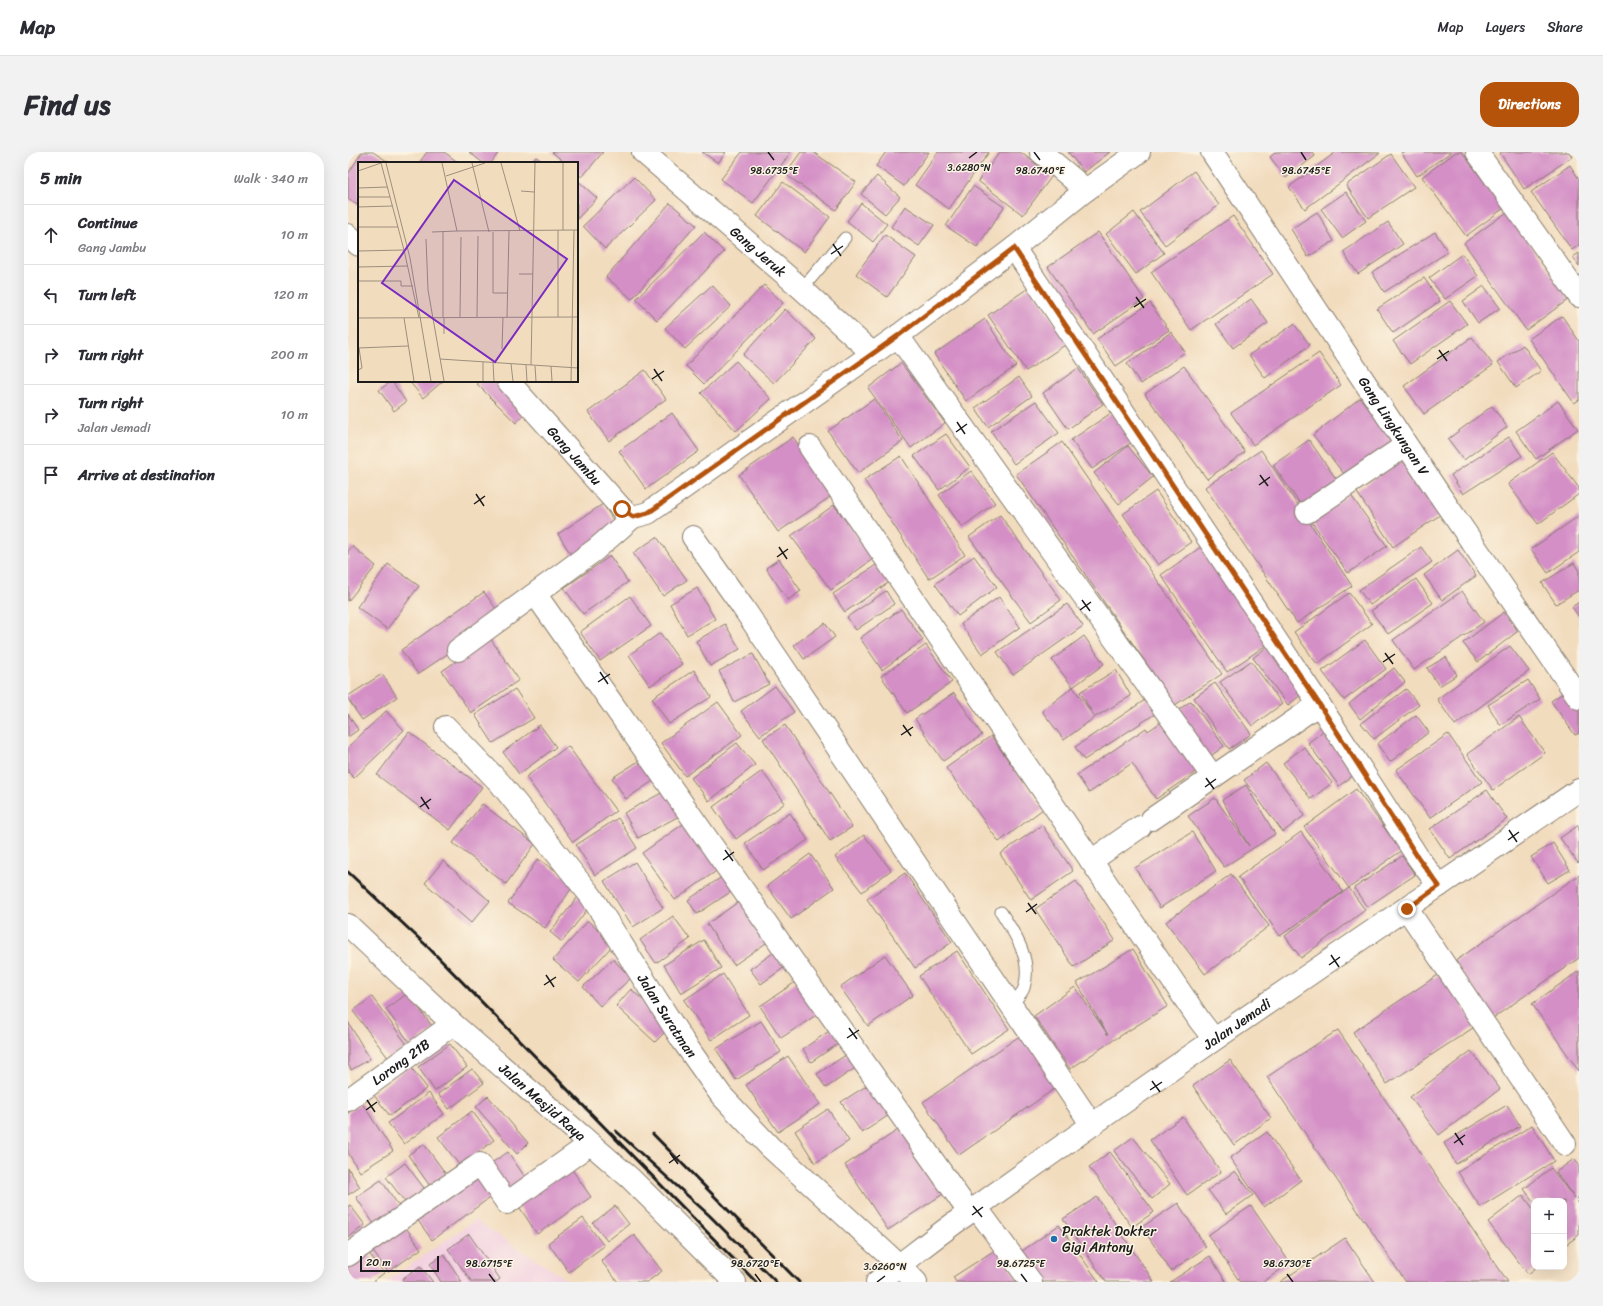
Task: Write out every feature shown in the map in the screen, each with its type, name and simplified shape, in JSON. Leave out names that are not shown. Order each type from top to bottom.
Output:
[{"type":"street","name":"Gang Jeruk","points":[[643,152],[802,289],[872,353]]},
{"type":"street","points":[[1041,152],[1086,190]]},
{"type":"street","points":[[458,650],[536,595],[641,515],[787,415],[899,335],[1014,248],[1086,190],[1139,152]]},
{"type":"street","name":"Gang Lingkungan V","points":[[1212,152],[1406,445],[1579,698]]},
{"type":"street","points":[[1477,152],[1579,296]]},
{"type":"street","points":[[348,235],[358,244]]},
{"type":"street","points":[[1014,248],[1319,704],[1419,859],[1439,886]]},
{"type":"street","points":[[899,335],[903,343],[1213,777]]},
{"type":"street","name":"Gang Jambu","points":[[509,382],[622,509],[641,515]]},
{"type":"street","points":[[1307,512],[1406,445]]},
{"type":"street","points":[[810,447],[1091,861],[1214,1039]]},
{"type":"street","points":[[693,537],[751,619],[1092,1125]]},
{"type":"street","points":[[536,595],[972,1210],[1031,1282]]},
{"type":"street","points":[[1091,861],[1319,704]]},
{"type":"street","name":"Jalan Suratman","points":[[446,727],[500,783],[591,896],[683,1041],[720,1094],[770,1147],[900,1265],[916,1282]]},
{"type":"street","name":"Jalan Jemadi","points":[[877,1282],[972,1210],[1214,1039],[1407,909],[1579,790]]},
{"type":"street","points":[[1407,909],[1565,1144]]},
{"type":"street","name":"Jalan Mesjid Raya","points":[[348,925],[453,1024],[630,1178],[735,1282]]},
{"type":"street","name":"Lorong 21B","points":[[348,1100],[453,1024]]},
{"type":"street","points":[[348,1255],[480,1164],[507,1203],[590,1144]]},
{"type":"lane","points":[[802,289],[846,238]]},
{"type":"lane","points":[[1001,912],[1020,941],[1027,971],[1024,989],[1011,1005]]},
{"type":"shaded area","points":[[475,1220],[570,1282],[386,1282]]},
{"type":"building","points":[[362,152],[373,152],[388,162],[358,162],[358,205],[348,199],[348,174]]},
{"type":"building","points":[[427,152],[444,152],[458,162],[420,162]]},
{"type":"building","points":[[469,152],[499,152],[492,162],[482,162]]},
{"type":"building","points":[[552,152],[603,152],[582,177],[578,174],[578,162],[564,162]]},
{"type":"building","points":[[702,152],[726,152],[718,163]]},
{"type":"building","points":[[742,152],[791,152],[753,203],[721,179]]},
{"type":"building","points":[[801,152],[813,152],[856,182],[836,210],[785,174]]},
{"type":"building","points":[[886,152],[929,152],[904,186],[876,166]]},
{"type":"building","points":[[938,152],[989,152],[949,209],[915,185]]},
{"type":"building","points":[[1000,152],[1020,152],[1052,176],[1023,215],[978,181]]},
{"type":"building","points":[[1068,152],[1110,152],[1084,172]]},
{"type":"building","points":[[1276,152],[1312,152],[1315,156],[1286,178],[1270,157]]},
{"type":"building","points":[[1336,152],[1380,153],[1305,209],[1289,187]]},
{"type":"building","points":[[1401,152],[1451,152],[1417,176]]},
{"type":"building","points":[[1456,152],[1462,152],[1504,208],[1466,236],[1422,177]]},
{"type":"building","points":[[1569,152],[1572,157],[1524,189],[1500,153]]},
{"type":"building","points":[[1391,154],[1414,187],[1368,218],[1346,185]]},
{"type":"building","points":[[536,157],[544,162],[532,162]]},
{"type":"building","points":[[1570,165],[1579,179],[1579,245],[1572,250],[1531,192]]},
{"type":"building","points":[[1194,171],[1219,205],[1165,245],[1140,212]]},
{"type":"building","points":[[877,176],[900,197],[885,214],[861,194]]},
{"type":"building","points":[[634,177],[656,200],[605,249],[583,226]]},
{"type":"building","points":[[578,181],[597,198],[578,218]]},
{"type":"building","points":[[783,182],[830,217],[804,252],[757,216]]},
{"type":"building","points":[[973,186],[1004,207],[977,247],[946,226]]},
{"type":"building","points":[[1346,192],[1366,221],[1342,238],[1321,209]]},
{"type":"building","points":[[670,203],[696,225],[632,299],[606,277]]},
{"type":"building","points":[[861,203],[887,224],[873,242],[847,221]]},
{"type":"building","points":[[905,206],[934,225],[919,246],[891,227]]},
{"type":"building","points":[[1134,212],[1164,253],[1136,274],[1106,234]]},
{"type":"building","points":[[1317,212],[1334,241],[1308,257],[1291,229]]},
{"type":"building","points":[[1507,212],[1569,299],[1526,330],[1464,243]]},
{"type":"building","points":[[1233,216],[1273,274],[1191,330],[1151,272]]},
{"type":"building","points":[[1388,222],[1403,244],[1358,274],[1343,252]]},
{"type":"building","points":[[704,232],[724,252],[657,320],[636,299]]},
{"type":"building","points":[[1098,232],[1144,299],[1093,334],[1048,267]]},
{"type":"building","points":[[1435,232],[1448,252],[1384,292],[1372,272]]},
{"type":"building","points":[[885,235],[916,257],[887,297],[856,274]]},
{"type":"building","points":[[1579,253],[1579,266],[1573,257]]},
{"type":"building","points":[[1462,254],[1478,276],[1445,299],[1429,278]]},
{"type":"building","points":[[1424,278],[1440,301],[1393,333],[1377,309]]},
{"type":"building","points":[[712,285],[731,306],[685,349],[665,328]]},
{"type":"building","points":[[764,285],[783,303],[704,384],[686,366]]},
{"type":"building","points":[[1484,286],[1500,308],[1478,323],[1463,301]]},
{"type":"building","points":[[1030,287],[1068,343],[1026,371],[988,315]]},
{"type":"building","points":[[1251,299],[1268,323],[1233,348],[1216,324]]},
{"type":"building","points":[[1450,301],[1467,324],[1410,364],[1393,341]]},
{"type":"building","points":[[1150,303],[1169,330],[1116,366],[1097,339]]},
{"type":"building","points":[[785,309],[816,339],[774,383],[743,355]]},
{"type":"building","points":[[1562,316],[1579,341],[1579,400],[1574,403],[1529,339]]},
{"type":"building","points":[[985,319],[1016,366],[966,401],[934,354]]},
{"type":"building","points":[[1294,324],[1310,345],[1265,378],[1249,355]]},
{"type":"building","points":[[1171,332],[1185,352],[1141,384],[1127,364]]},
{"type":"building","points":[[1472,337],[1493,365],[1424,414],[1404,386]]},
{"type":"building","points":[[1523,345],[1541,371],[1516,388],[1498,362]]},
{"type":"building","points":[[1319,353],[1341,385],[1253,445],[1231,413]]},
{"type":"building","points":[[736,361],[771,399],[736,431],[701,393]]},
{"type":"building","points":[[901,363],[945,423],[911,448],[868,388]]},
{"type":"building","points":[[1184,366],[1245,452],[1207,479],[1145,394]]},
{"type":"building","points":[[1078,368],[1103,404],[1068,429],[1043,393]]},
{"type":"building","points":[[645,370],[666,399],[609,441],[588,412]]},
{"type":"building","points":[[1019,377],[1032,396],[988,427],[975,408]]},
{"type":"building","points":[[393,382],[406,402],[394,411],[379,390]]},
{"type":"building","points":[[410,382],[442,382],[423,398]]},
{"type":"building","points":[[480,382],[501,382],[528,410],[516,423],[477,384]]},
{"type":"building","points":[[1360,398],[1395,442],[1348,479],[1313,435]]},
{"type":"building","points":[[874,399],[903,441],[858,473],[828,431]]},
{"type":"building","points":[[1036,401],[1059,433],[1014,464],[991,431]]},
{"type":"building","points":[[1558,401],[1578,429],[1536,459],[1516,431]]},
{"type":"building","points":[[1492,406],[1507,427],[1464,460],[1448,439]]},
{"type":"building","points":[[672,413],[699,451],[646,489],[619,451]]},
{"type":"building","points":[[1111,413],[1132,442],[1092,469],[1071,440]]},
{"type":"building","points":[[946,434],[970,467],[939,490],[914,456]]},
{"type":"building","points":[[793,437],[833,495],[778,532],[739,475]]},
{"type":"building","points":[[1509,437],[1522,456],[1463,494],[1451,475]]},
{"type":"building","points":[[1309,440],[1339,483],[1303,508],[1273,465]]},
{"type":"building","points":[[1062,442],[1222,674],[1175,705],[1016,474]]},
{"type":"building","points":[[1128,446],[1153,477],[1119,504],[1094,473]]},
{"type":"building","points":[[1261,450],[1352,586],[1297,623],[1205,487]]},
{"type":"building","points":[[1552,452],[1579,488],[1579,494],[1538,524],[1508,484]]},
{"type":"building","points":[[901,456],[965,555],[929,579],[864,480]]},
{"type":"building","points":[[1403,460],[1440,515],[1393,547],[1356,491]]},
{"type":"building","points":[[971,471],[995,503],[962,527],[939,495]]},
{"type":"building","points":[[1156,491],[1191,542],[1158,565],[1123,514]]},
{"type":"building","points":[[1350,494],[1387,546],[1348,573],[1311,521]]},
{"type":"building","points":[[603,504],[617,526],[572,556],[558,534]]},
{"type":"building","points":[[834,505],[874,558],[831,590],[791,536]]},
{"type":"building","points":[[1000,515],[1061,600],[1031,622],[969,537]]},
{"type":"building","points":[[1579,516],[1579,552],[1548,573],[1531,549]]},
{"type":"building","points":[[657,537],[687,580],[663,596],[633,553]]},
{"type":"building","points":[[1205,544],[1272,641],[1227,672],[1161,575]]},
{"type":"building","points":[[352,546],[376,566],[348,601],[348,551]]},
{"type":"building","points":[[1421,547],[1432,562],[1370,605],[1359,590]]},
{"type":"building","points":[[1458,550],[1476,576],[1442,600],[1424,575]]},
{"type":"building","points":[[610,556],[628,582],[583,614],[564,588]]},
{"type":"building","points":[[974,556],[997,587],[958,616],[935,584]]},
{"type":"building","points":[[779,559],[801,591],[788,600],[766,568]]},
{"type":"building","points":[[879,563],[891,581],[845,612],[833,594]]},
{"type":"building","points":[[1574,563],[1579,571],[1579,590],[1556,604],[1542,583]]},
{"type":"building","points":[[388,564],[419,586],[387,629],[357,607]]},
{"type":"building","points":[[1416,579],[1433,603],[1388,634],[1371,611]]},
{"type":"building","points":[[697,588],[715,619],[687,635],[670,604]]},
{"type":"building","points":[[886,591],[894,604],[856,630],[847,617]]},
{"type":"building","points":[[1462,591],[1484,622],[1414,670],[1393,640]]},
{"type":"building","points":[[484,592],[502,617],[418,674],[401,650]]},
{"type":"building","points":[[1349,593],[1372,624],[1317,664],[1294,632]]},
{"type":"building","points":[[630,596],[651,626],[600,661],[580,632]]},
{"type":"building","points":[[999,597],[1020,627],[982,654],[961,624]]},
{"type":"building","points":[[1579,602],[1579,617],[1572,607]]},
{"type":"building","points":[[1067,604],[1083,626],[1013,675],[997,652]]},
{"type":"building","points":[[901,609],[923,640],[882,670],[860,638]]},
{"type":"building","points":[[1504,612],[1518,631],[1478,662],[1463,643]]},
{"type":"building","points":[[825,623],[835,637],[804,659],[794,645]]},
{"type":"building","points":[[725,624],[740,649],[710,666],[696,641]]},
{"type":"building","points":[[660,633],[682,664],[650,686],[629,655]]},
{"type":"building","points":[[1084,636],[1104,664],[1073,687],[1052,660]]},
{"type":"building","points":[[490,638],[519,680],[471,713],[442,671]]},
{"type":"building","points":[[1365,640],[1386,669],[1344,700],[1322,671]]},
{"type":"building","points":[[926,645],[952,682],[907,713],[881,676]]},
{"type":"building","points":[[1269,645],[1305,692],[1288,705],[1253,658]]},
{"type":"building","points":[[1510,646],[1529,671],[1455,725],[1437,699]]},
{"type":"building","points":[[753,654],[769,684],[734,702],[719,671]]},
{"type":"building","points":[[1446,657],[1457,675],[1439,686],[1427,668]]},
{"type":"building","points":[[1251,661],[1282,704],[1252,726],[1220,682]]},
{"type":"building","points":[[1394,668],[1405,682],[1360,719],[1349,704]]},
{"type":"building","points":[[694,670],[711,697],[669,724],[652,698]]},
{"type":"building","points":[[1116,670],[1131,696],[1095,717],[1064,740],[1042,711],[1073,687],[1094,716],[1080,692]]},
{"type":"building","points":[[382,674],[397,697],[362,720],[348,699],[348,696]]},
{"type":"building","points":[[1528,680],[1540,699],[1500,725],[1488,705]]},
{"type":"building","points":[[1215,683],[1251,734],[1229,749],[1194,698]]},
{"type":"building","points":[[775,686],[794,712],[760,736],[741,711]]},
{"type":"building","points":[[515,689],[534,718],[493,743],[475,715]]},
{"type":"building","points":[[1406,689],[1419,705],[1374,739],[1361,723]]},
{"type":"building","points":[[1569,689],[1579,704],[1579,733],[1575,735],[1551,701]]},
{"type":"building","points":[[954,693],[982,735],[943,761],[915,719]]},
{"type":"building","points":[[1148,698],[1158,712],[1084,760],[1075,747]]},
{"type":"building","points":[[1191,701],[1224,746],[1207,759],[1174,713]]},
{"type":"building","points":[[718,702],[742,735],[685,776],[661,743]]},
{"type":"building","points":[[386,711],[404,730],[354,778],[348,772],[348,747]]},
{"type":"building","points":[[348,714],[358,730],[348,737]]},
{"type":"building","points":[[1416,715],[1429,732],[1390,762],[1377,744]]},
{"type":"building","points":[[1519,717],[1545,753],[1493,790],[1467,754]]},
{"type":"building","points":[[1163,721],[1197,771],[1156,799],[1132,763],[1089,793],[1077,775],[1146,728],[1148,731]]},
{"type":"building","points":[[540,725],[556,747],[519,774],[503,752]]},
{"type":"building","points":[[785,725],[852,827],[830,841],[763,739]]},
{"type":"building","points":[[1327,728],[1359,771],[1339,786],[1308,743]]},
{"type":"building","points":[[409,732],[482,787],[450,830],[377,775]]},
{"type":"building","points":[[1448,734],[1482,782],[1430,818],[1396,770]]},
{"type":"building","points":[[991,736],[1043,809],[999,842],[946,768]]},
{"type":"building","points":[[737,743],[755,765],[709,801],[691,778]]},
{"type":"building","points":[[568,746],[616,811],[573,842],[526,777]]},
{"type":"building","points":[[1304,747],[1332,783],[1311,799],[1283,763]]},
{"type":"building","points":[[645,757],[659,777],[626,799],[612,778]]},
{"type":"building","points":[[1266,763],[1305,815],[1283,832],[1244,780]]},
{"type":"building","points":[[762,771],[785,803],[736,839],[713,807]]},
{"type":"building","points":[[1246,785],[1275,834],[1224,867],[1188,816],[1215,798],[1249,846],[1222,800]]},
{"type":"building","points":[[669,789],[683,814],[638,838],[624,813]]},
{"type":"building","points":[[1356,789],[1401,851],[1349,888],[1304,827]]},
{"type":"building","points":[[1487,790],[1507,819],[1450,859],[1430,829]]},
{"type":"building","points":[[482,804],[535,844],[506,884],[453,843]]},
{"type":"building","points":[[790,813],[808,840],[763,870],[745,843]]},
{"type":"building","points":[[618,818],[637,848],[595,875],[576,845]]},
{"type":"building","points":[[689,820],[722,867],[675,900],[642,853]]},
{"type":"building","points":[[1042,825],[1073,871],[1031,900],[1000,854]]},
{"type":"building","points":[[1579,825],[1579,862],[1578,863],[1560,838]]},
{"type":"building","points":[[1192,832],[1216,871],[1160,908],[1135,868]]},
{"type":"building","points":[[1301,832],[1343,892],[1280,936],[1238,877]]},
{"type":"building","points":[[864,835],[891,870],[862,892],[835,857]]},
{"type":"building","points":[[1553,843],[1570,870],[1548,883],[1531,857]]},
{"type":"building","points":[[810,854],[834,888],[791,919],[767,886]]},
{"type":"building","points":[[1402,856],[1415,875],[1367,907],[1354,888]]},
{"type":"building","points":[[538,859],[575,883],[545,928],[508,903]]},
{"type":"building","points":[[443,861],[490,901],[471,923],[425,883]]},
{"type":"building","points":[[635,862],[663,908],[633,927],[604,881]]},
{"type":"building","points":[[905,873],[952,942],[915,968],[867,899]]},
{"type":"building","points":[[726,874],[735,889],[697,914],[688,900]]},
{"type":"building","points":[[1231,874],[1269,926],[1205,974],[1166,922]]},
{"type":"building","points":[[1579,875],[1579,958],[1493,1018],[1454,962]]},
{"type":"building","points":[[1076,881],[1115,940],[1074,967],[1035,909]]},
{"type":"building","points":[[1349,888],[1365,910],[1301,958],[1285,936]]},
{"type":"building","points":[[581,893],[593,902],[562,942],[550,932]]},
{"type":"building","points":[[744,898],[772,939],[734,965],[707,924]]},
{"type":"building","points":[[673,916],[690,939],[656,963],[640,940]]},
{"type":"building","points":[[588,921],[614,944],[579,982],[553,960]]},
{"type":"building","points":[[704,940],[721,968],[681,993],[664,965]]},
{"type":"building","points":[[779,949],[789,964],[761,984],[750,969]]},
{"type":"building","points":[[1133,949],[1168,1006],[1070,1069],[1034,1016],[1075,987],[1108,1035],[1077,983]]},
{"type":"building","points":[[957,951],[1009,1029],[971,1054],[919,976]]},
{"type":"building","points":[[885,955],[913,995],[868,1026],[840,987]]},
{"type":"building","points":[[613,959],[631,978],[600,1006],[583,987]]},
{"type":"building","points":[[1579,971],[1579,1071],[1532,1004]]},
{"type":"building","points":[[1441,973],[1476,1026],[1387,1084],[1353,1032]]},
{"type":"building","points":[[723,974],[749,1015],[711,1040],[684,1000]]},
{"type":"building","points":[[800,979],[821,1012],[781,1038],[760,1006]]},
{"type":"building","points":[[631,989],[671,1026],[655,1042],[616,1006]]},
{"type":"building","points":[[408,993],[434,1029],[412,1046],[386,1009]]},
{"type":"building","points":[[372,997],[408,1046],[389,1059],[353,1011]]},
{"type":"building","points":[[761,1021],[781,1052],[736,1080],[716,1049]]},
{"type":"building","points":[[348,1022],[370,1059],[351,1070],[348,1064]]},
{"type":"building","points":[[832,1029],[841,1042],[811,1062],[803,1049]]},
{"type":"building","points":[[1338,1030],[1508,1282],[1406,1282],[1267,1077]]},
{"type":"building","points":[[1024,1033],[1060,1085],[959,1155],[923,1102]]},
{"type":"building","points":[[450,1044],[467,1067],[435,1091],[418,1067]]},
{"type":"building","points":[[852,1051],[861,1064],[826,1088],[817,1074]]},
{"type":"building","points":[[1471,1051],[1500,1089],[1439,1135],[1410,1097]]},
{"type":"building","points":[[788,1056],[820,1104],[778,1132],[746,1085]]},
{"type":"building","points":[[1230,1060],[1271,1118],[1234,1145],[1193,1086]]},
{"type":"building","points":[[410,1066],[427,1088],[390,1116],[373,1094]]},
{"type":"building","points":[[472,1069],[484,1083],[449,1109],[438,1094]]},
{"type":"building","points":[[871,1083],[892,1113],[862,1133],[841,1102]]},
{"type":"building","points":[[429,1093],[444,1114],[404,1144],[388,1123]]},
{"type":"building","points":[[488,1096],[528,1143],[517,1154],[476,1107]]},
{"type":"building","points":[[362,1103],[393,1151],[360,1172],[348,1153],[348,1113]]},
{"type":"building","points":[[1507,1105],[1520,1126],[1456,1164],[1444,1143]]},
{"type":"building","points":[[828,1109],[849,1141],[815,1163],[795,1131]]},
{"type":"building","points":[[472,1111],[494,1140],[460,1166],[438,1137]]},
{"type":"building","points":[[1183,1117],[1221,1172],[1187,1195],[1150,1140]]},
{"type":"building","points":[[1532,1125],[1554,1161],[1480,1207],[1458,1172]]},
{"type":"building","points":[[901,1128],[943,1194],[888,1230],[845,1165]]},
{"type":"building","points":[[1267,1132],[1301,1180],[1264,1207],[1230,1158]]},
{"type":"building","points":[[1133,1137],[1170,1184],[1152,1199],[1114,1151]]},
{"type":"building","points":[[424,1144],[446,1174],[430,1186],[408,1155]]},
{"type":"building","points":[[508,1152],[527,1180],[509,1192],[490,1164]]},
{"type":"building","points":[[1110,1152],[1154,1212],[1132,1227],[1089,1167]]},
{"type":"building","points":[[1574,1159],[1579,1165],[1579,1198],[1576,1200],[1579,1204],[1579,1235],[1567,1244],[1567,1198],[1531,1198],[1524,1189],[1551,1168],[1575,1199],[1556,1172]]},
{"type":"building","points":[[405,1163],[427,1192],[408,1206],[386,1177]]},
{"type":"building","points":[[348,1168],[360,1187],[348,1195]]},
{"type":"building","points":[[571,1168],[591,1197],[537,1234],[518,1205]]},
{"type":"building","points":[[1235,1171],[1253,1195],[1226,1214],[1208,1190]]},
{"type":"building","points":[[475,1175],[492,1196],[432,1240],[416,1218]]},
{"type":"building","points":[[381,1180],[403,1212],[378,1230],[356,1197]]},
{"type":"building","points":[[1523,1195],[1531,1206],[1531,1270],[1533,1270],[1528,1274],[1488,1222]]},
{"type":"building","points":[[1097,1197],[1154,1282],[1106,1282],[1063,1219]]},
{"type":"building","points":[[1178,1203],[1206,1247],[1171,1271],[1142,1227]]},
{"type":"building","points":[[350,1205],[365,1225],[348,1238],[348,1206]]},
{"type":"building","points":[[615,1206],[629,1224],[607,1241],[593,1223]]},
{"type":"building","points":[[1251,1206],[1290,1263],[1263,1282],[1240,1282],[1208,1235]]},
{"type":"building","points":[[583,1218],[604,1246],[569,1272],[548,1243]]},
{"type":"building","points":[[402,1222],[421,1249],[388,1272],[369,1246]]},
{"type":"building","name":"Praktek Dokter Gigi Antony","points":[[1059,1225],[1099,1282],[1038,1282],[1018,1254]]},
{"type":"building","points":[[469,1234],[500,1279],[496,1282],[472,1282],[448,1249]]},
{"type":"building","points":[[634,1235],[662,1271],[647,1282],[618,1282],[601,1261]]},
{"type":"building","points":[[1345,1238],[1375,1282],[1280,1282]]},
{"type":"building","points":[[364,1247],[384,1273],[372,1282],[355,1282],[348,1272],[348,1259]]},
{"type":"building","points":[[998,1248],[1019,1282],[956,1282],[953,1277]]},
{"type":"building","points":[[444,1254],[462,1282],[441,1282],[430,1264]]},
{"type":"building","points":[[1210,1256],[1226,1282],[1170,1282]]},
{"type":"building","points":[[420,1266],[433,1282],[404,1282],[402,1279]]},
{"type":"railway","points":[[348,872],[428,947],[756,1282]]},
{"type":"railway","points":[[616,1131],[709,1215],[776,1282]]},
{"type":"railway","points":[[653,1134],[799,1282]]},
{"type":"place","name":"Praktek Dokter Gigi Antony","points":[[1054,1239]]},
{"type":"route","points":[[622,509],[633,517],[648,513],[899,335],[1014,248],[1319,704],[1419,859],[1439,886],[1407,909]]}]
